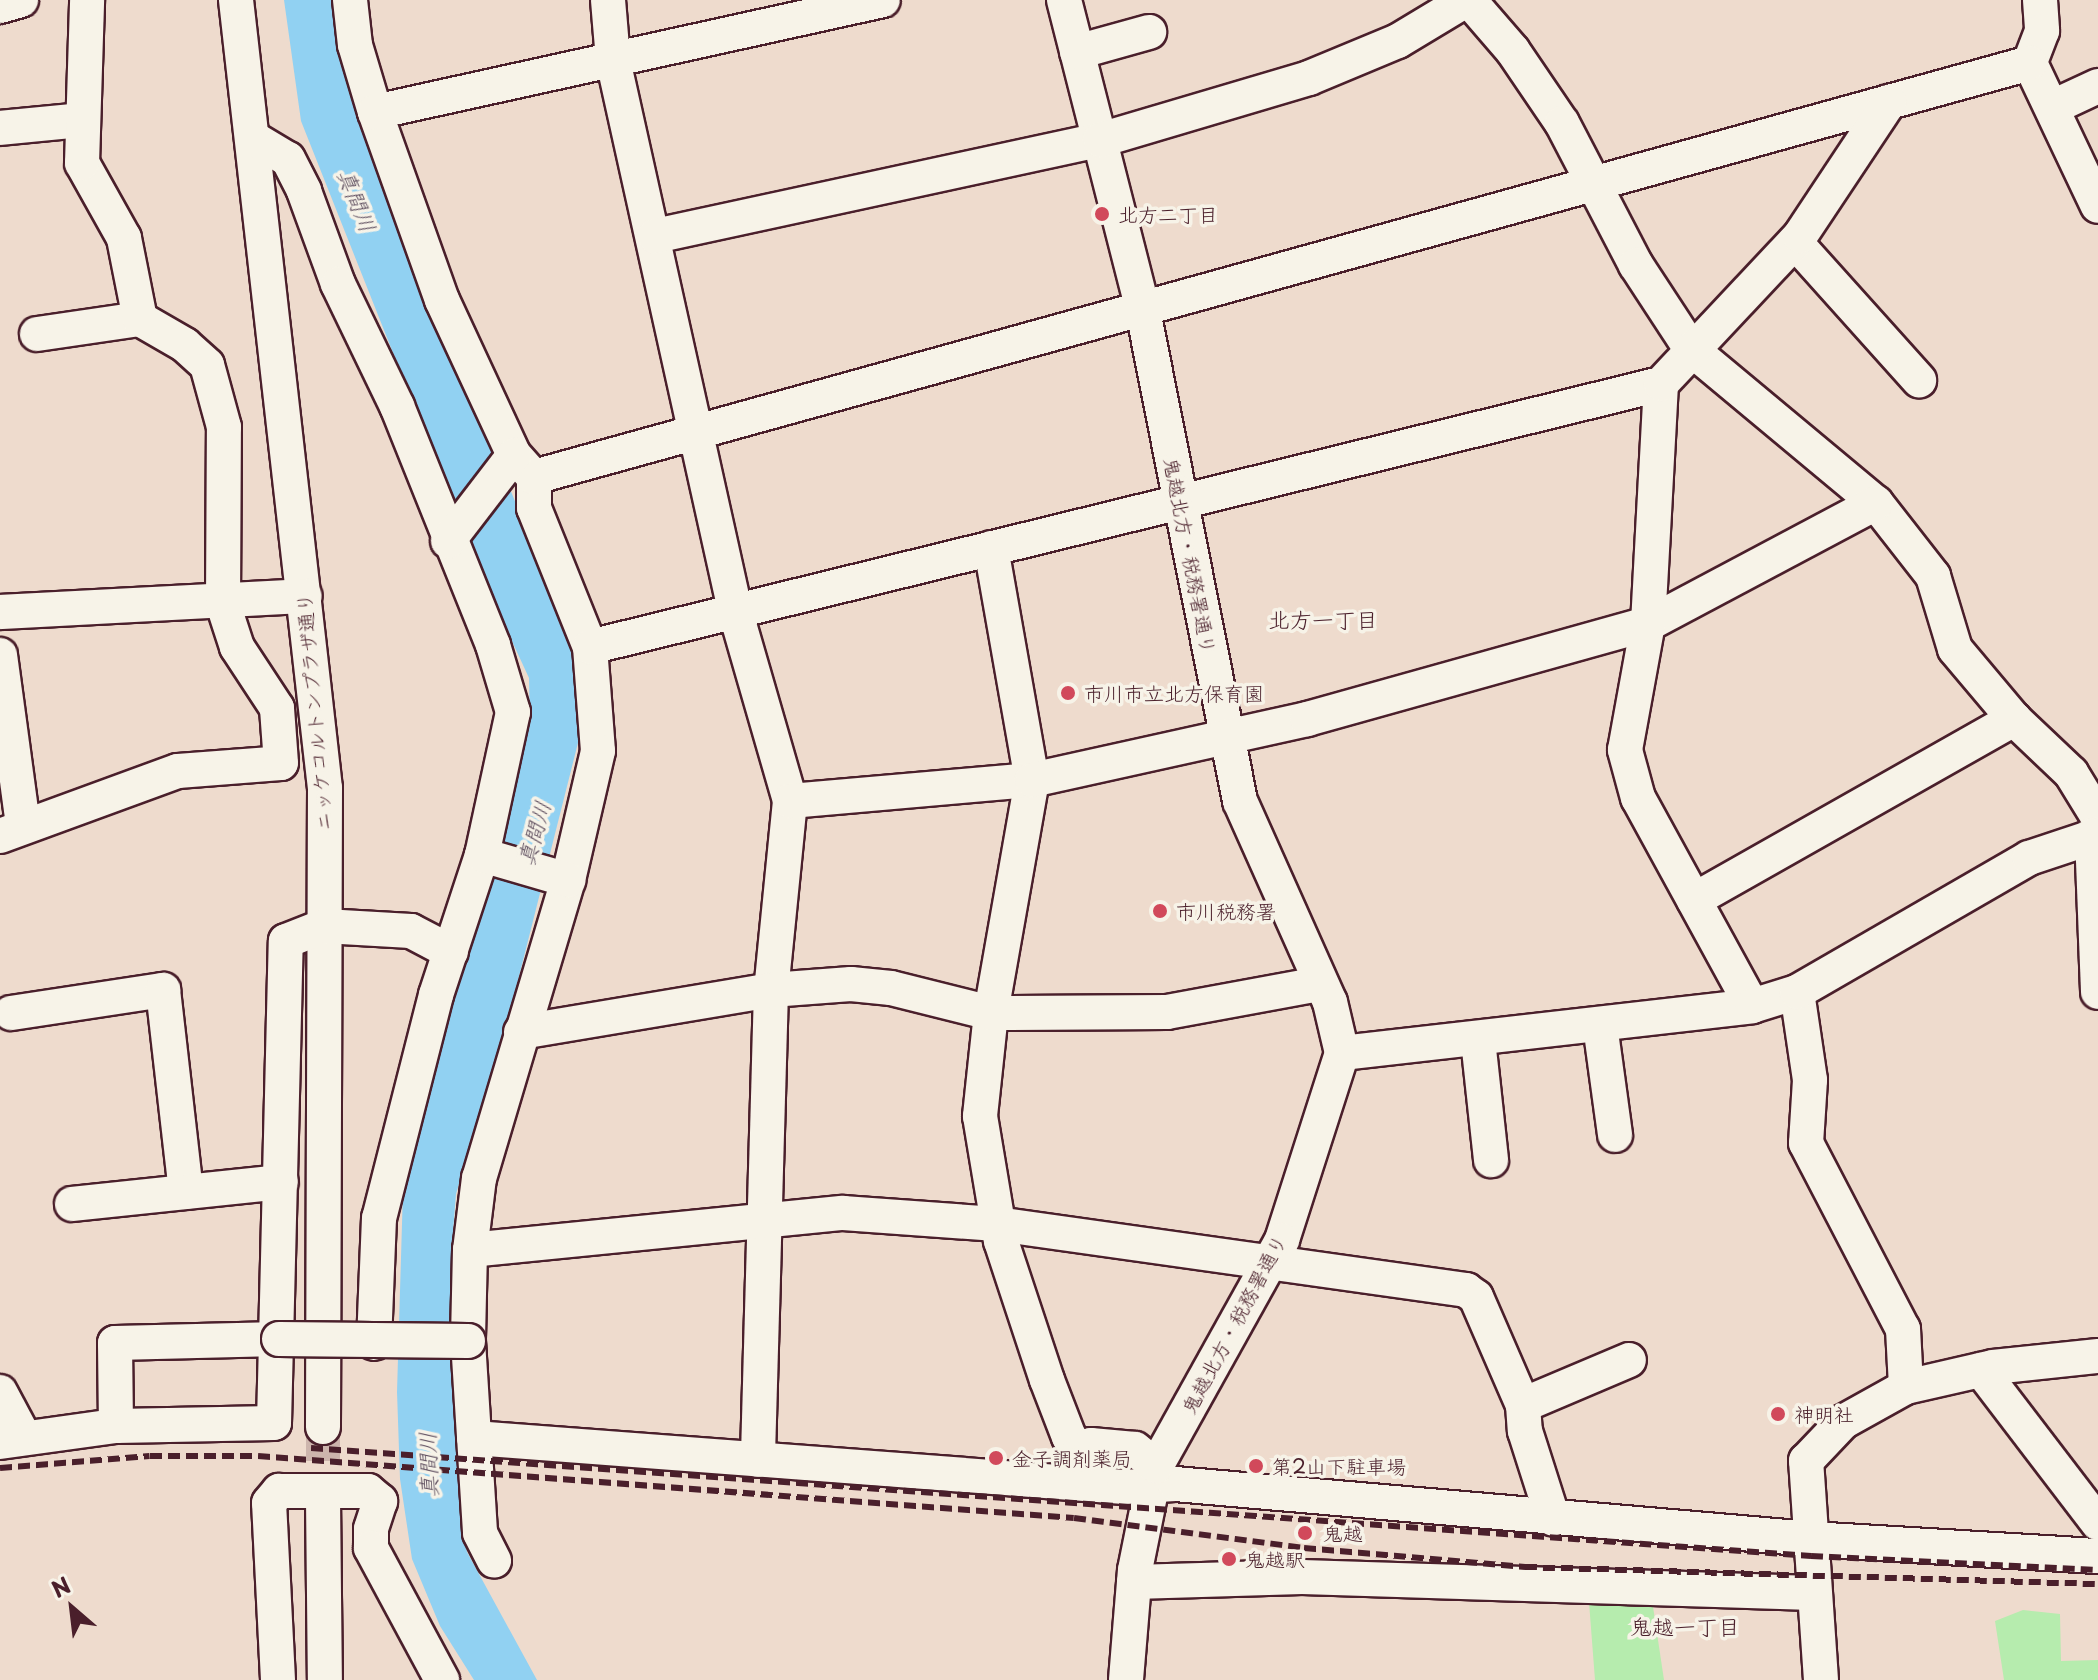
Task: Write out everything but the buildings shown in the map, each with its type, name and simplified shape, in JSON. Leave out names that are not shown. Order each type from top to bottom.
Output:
[{"type":"street","points":[[0,6],[21,0]]},
{"type":"street","points":[[87,0],[82,163],[124,238],[140,319]]},
{"type":"street","name":"ニッケコルトンプラザ通り","points":[[236,0],[256,140],[325,788],[323,1427]]},
{"type":"street","points":[[350,0],[355,45],[375,112],[442,300],[527,480],[590,647],[598,751],[568,880],[479,1178],[470,1250],[468,1341],[480,1533],[494,1561]]},
{"type":"street","points":[[608,0],[613,60],[655,236],[735,610],[790,801],[771,990],[761,1219],[758,1460]]},
{"type":"street","points":[[375,112],[883,0]]},
{"type":"street","name":"鬼越北方・税務署通り","points":[[1064,0],[1143,311],[1227,738],[1249,828],[1337,1020],[1342,1053],[1333,1093],[1271,1262],[1153,1476],[1134,1582],[1126,1680]]},
{"type":"street","points":[[655,236],[1100,140],[1309,78],[1398,41],[1468,0],[1531,77],[1597,183],[1636,265],[1691,349],[1876,503],[1933,576],[1955,649],[2014,719],[2071,773],[2096,829],[2098,992]]},
{"type":"street","points":[[2040,0],[2042,31],[2030,63],[2098,206]]},
{"type":"street","points":[[1077,52],[1149,32]]},
{"type":"street","points":[[430,496],[477,499],[527,480],[2030,63]]},
{"type":"street","points":[[2053,107],[2098,86]]},
{"type":"street","points":[[590,647],[1178,499],[1661,384],[1795,242],[1889,102]]},
{"type":"street","points":[[0,128],[82,120]]},
{"type":"street","points":[[256,140],[288,159],[304,191],[338,284],[397,406],[448,541],[493,645],[513,712],[482,855],[451,952],[379,1218],[374,1343]]},
{"type":"street","points":[[1795,242],[1919,380]]},
{"type":"street","points":[[0,655],[11,831],[178,771],[281,763],[277,708],[237,647],[223,604],[224,427],[207,365],[185,345],[140,319],[37,334]]},
{"type":"street","points":[[1661,384],[1648,624],[1625,750],[1638,798],[1752,1006]]},
{"type":"street","points":[[448,541],[477,499],[527,480]]},
{"type":"street","points":[[790,801],[1032,780],[1227,738],[1648,624],[1876,503]]},
{"type":"street","points":[[991,548],[1032,780],[991,1013],[980,1116],[997,1224],[1047,1380],[1069,1437],[1080,1450],[1078,1483]]},
{"type":"street","points":[[0,612],[223,604],[305,596]]},
{"type":"street","points":[[1694,900],[2014,719]]},
{"type":"street","points":[[1342,1053],[1478,1040],[1752,1006],[1797,992],[2029,858],[2096,829]]},
{"type":"street","points":[[482,855],[568,880]]},
{"type":"street","points":[[0,1392],[12,1440],[116,1426],[274,1423],[279,1339],[286,941],[324,926],[411,931],[451,952]]},
{"type":"street","points":[[521,1032],[771,990],[891,988],[991,1013],[1167,1012],[1320,984]]},
{"type":"street","points":[[11,1013],[163,990],[186,1192]]},
{"type":"street","points":[[1797,992],[1810,1080],[1806,1143],[1903,1329],[1906,1387]]},
{"type":"street","points":[[1600,1025],[1615,1135]]},
{"type":"street","points":[[1478,1040],[1491,1160]]},
{"type":"street","points":[[72,1204],[281,1182]]},
{"type":"street","points":[[470,1250],[843,1213],[997,1224],[1466,1290],[1476,1297],[1523,1405],[1528,1441],[1553,1519]]},
{"type":"street","points":[[116,1426],[115,1343],[279,1339],[374,1343],[468,1341]]},
{"type":"street","points":[[1523,1405],[1629,1360]]},
{"type":"street","points":[[1821,1680],[1806,1461],[1843,1422],[1906,1387],[1981,1370],[2093,1364]]},
{"type":"street","points":[[1981,1370],[2098,1523]]},
{"type":"street","points":[[474,1438],[1078,1483],[1153,1476],[1553,1519],[1810,1539],[2098,1556]]},
{"type":"street","points":[[1080,1450],[1091,1445],[1135,1449],[1153,1476]]},
{"type":"street","points":[[278,1680],[269,1503],[279,1491],[368,1491],[380,1501],[371,1529],[371,1548],[442,1680]]},
{"type":"street","points":[[323,1499],[325,1680]]},
{"type":"street","points":[[1134,1582],[1317,1578],[1813,1593]]},
{"type":"green space","points":[[1652,1600],[1664,1680],[1595,1680],[1589,1602]]},
{"type":"green space","points":[[2023,1610],[2060,1614],[2061,1661],[2098,1660],[2098,1680],[2004,1680],[1995,1621]]},
{"type":"water","name":"真間川","points":[[284,0],[343,0],[456,356],[577,654],[583,723],[510,1012],[456,1194],[453,1232],[461,1517],[467,1552],[537,1680],[474,1680],[440,1626],[412,1559],[400,1479],[397,1392],[403,1190],[459,966],[530,725],[529,678],[480,572],[301,121]]},
{"type":"tunnel","points":[[323,1427],[323,1499]]},
{"type":"railway","points":[[311,1448],[1811,1556],[2098,1570]]},
{"type":"railway","points":[[0,1468],[150,1456],[258,1456],[1074,1518],[1304,1548],[1525,1567],[2098,1584]]},
{"type":"place","name":"北方二丁目","points":[[1102,214]]},
{"type":"place","name":"市川市立北方保育園","points":[[1068,693]]},
{"type":"place","name":"市川税務署","points":[[1160,911]]},
{"type":"place","name":"神明社","points":[[1778,1414]]},
{"type":"place","name":"金子調剤薬局","points":[[996,1458]]},
{"type":"place","name":"第2山下駐車場","points":[[1256,1466]]},
{"type":"place","name":"鬼越","points":[[1305,1533]]},
{"type":"place","name":"鬼越駅","points":[[1229,1559]]},
{"type":"district","name":"北方一丁目","points":[[1323,619]]},
{"type":"district","name":"鬼越一丁目","points":[[1685,1626]]}]
